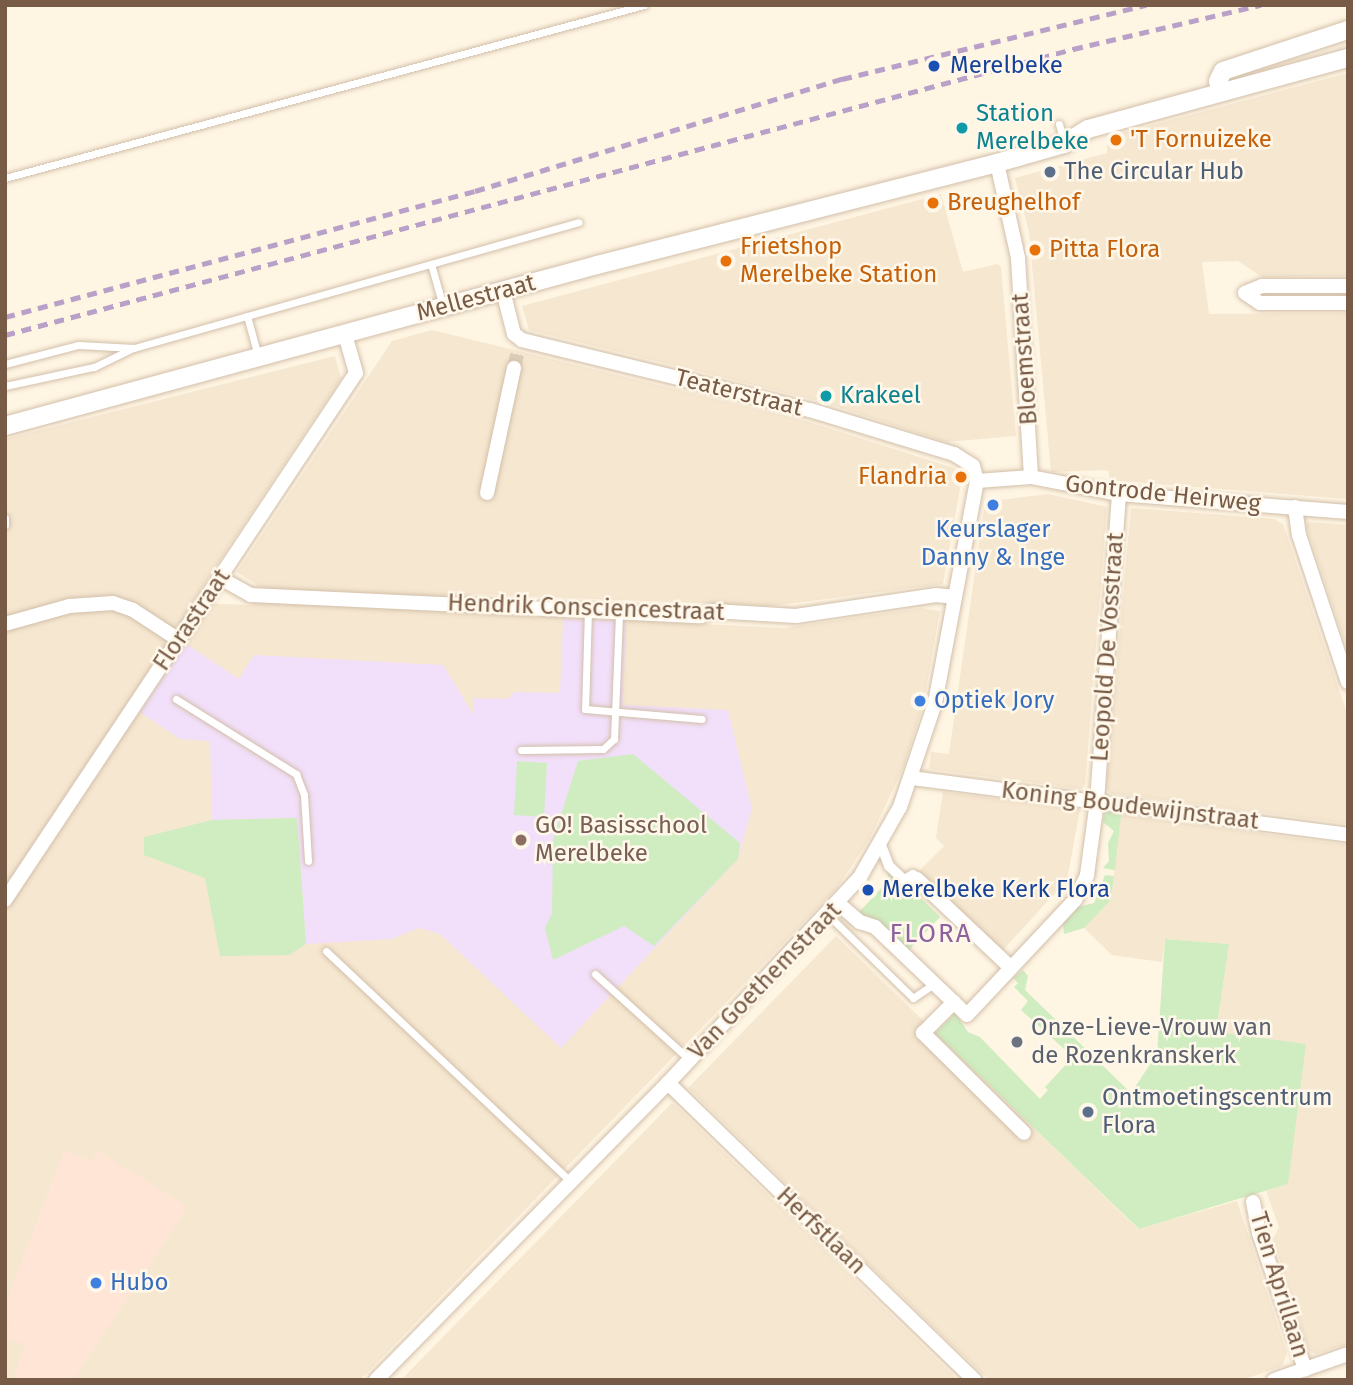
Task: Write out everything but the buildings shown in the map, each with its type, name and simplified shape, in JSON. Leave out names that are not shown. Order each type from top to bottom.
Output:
[{"type":"street","points":[[1348,30],[1223,71],[1221,92],[1348,58]]},
{"type":"street","name":"Mellestraat","points":[[5,426],[443,306],[997,163],[1065,144],[1088,129],[1221,92]]},
{"type":"street","name":"Bloemstraat","points":[[997,163],[1015,241],[1031,477]]},
{"type":"street","points":[[1245,293],[1262,286],[1348,286]]},
{"type":"street","points":[[1318,303],[1319,286]]},
{"type":"street","points":[[1230,288],[1245,293],[1260,303],[1348,303]]},
{"type":"street","name":"Teaterstraat","points":[[503,291],[514,334],[520,345],[810,410],[954,454],[973,466],[977,481]]},
{"type":"street","name":"Florastraat","points":[[5,900],[356,373],[345,334]]},
{"type":"street","points":[[487,493],[514,368]]},
{"type":"street","name":"Gontrode Heirweg","points":[[977,481],[1031,477],[1119,494],[1348,512]]},
{"type":"street","name":"Van Goethemstraat","points":[[376,1380],[839,904],[881,845],[912,778],[935,703],[977,481]]},
{"type":"street","name":"Leopold De Vosstraat","points":[[954,1002],[967,1015],[1083,888],[1097,801],[1119,494]]},
{"type":"street","points":[[1294,507],[1299,535],[1348,682]]},
{"type":"street","name":"Hendrik Consciencestraat","points":[[220,578],[251,595],[784,617],[936,595],[955,597]]},
{"type":"street","points":[[5,625],[69,606],[113,603],[133,610],[179,640]]},
{"type":"street","name":"Koning Boudewijnstraat","points":[[912,778],[1348,835]]},
{"type":"street","points":[[881,845],[889,866],[904,880],[913,875],[1014,964]]},
{"type":"street","points":[[839,904],[860,922],[876,928],[954,1002],[923,1034],[1024,1133]]},
{"type":"street","name":"Herfstlaan","points":[[667,1083],[975,1380]]},
{"type":"street","name":"Tien Aprillaan","points":[[1253,1202],[1259,1233],[1305,1369]]},
{"type":"street","points":[[1274,1380],[1348,1354]]},
{"type":"lane","points":[[5,178],[644,5]]},
{"type":"lane","points":[[1059,124],[1065,144]]},
{"type":"lane","points":[[5,386],[94,367],[134,348],[578,222]]},
{"type":"lane","points":[[431,264],[443,306]]},
{"type":"lane","points":[[247,316],[258,357]]},
{"type":"lane","points":[[5,364],[78,345],[134,348]]},
{"type":"lane","points":[[5,518],[5,525]]},
{"type":"lane","points":[[588,610],[585,709],[702,719]]},
{"type":"lane","points":[[521,750],[603,750],[614,740],[619,611]]},
{"type":"lane","points":[[176,699],[296,774],[304,796],[309,861]]},
{"type":"lane","points":[[828,915],[913,998],[934,984]]},
{"type":"lane","points":[[327,951],[571,1182]]},
{"type":"lane","points":[[595,974],[690,1060]]},
{"type":"shaded area","points":[[1348,73],[1348,276],[1262,277],[1238,261],[1202,262],[1209,314],[1348,313],[1348,499],[1109,480],[1109,471],[1103,470],[1051,472],[1029,232],[1015,178],[1107,153],[1107,137]]},
{"type":"shaded area","points":[[941,194],[963,272],[998,264],[1001,267],[1016,436],[946,442],[819,401],[529,330],[522,306]]},
{"type":"shaded area","points":[[432,330],[806,421],[963,471],[943,584],[770,606],[472,594],[468,613],[784,628],[921,608],[940,611],[923,706],[904,766],[869,840],[836,889],[360,1380],[5,1380],[5,439],[335,356],[341,379],[200,590],[218,604],[253,605],[257,585],[237,572],[392,341]]},
{"type":"shaded area","points":[[1048,494],[1107,507],[1085,785],[1081,789],[929,769],[931,752],[949,754],[985,502]]},
{"type":"shaded area","points":[[1131,508],[1274,519],[1283,524],[1348,716],[1348,824],[1110,793],[1106,788]]},
{"type":"shaded area","points":[[1307,522],[1348,525],[1348,652],[1306,525]]},
{"type":"shaded area","name":"GO! Basisschool Merelbeke","points":[[563,619],[626,621],[623,705],[728,710],[752,809],[738,859],[561,1048],[440,934],[419,928],[392,939],[306,944],[297,818],[212,820],[210,741],[180,739],[140,712],[186,644],[239,679],[254,655],[443,665],[473,714],[474,698],[508,699],[514,692],[560,693]]},
{"type":"shaded area","points":[[943,792],[1080,809],[1067,880],[1001,952],[918,872],[944,846],[936,838]]},
{"type":"shaded area","points":[[1121,815],[1348,845],[1348,1344],[1316,1354],[1309,1351],[1273,1239],[1279,1227],[1266,1191],[1288,1184],[1216,1032],[1229,944],[1165,939],[1162,962],[1112,955],[1084,928],[1111,900]]},
{"type":"shaded area","points":[[836,936],[1138,1229],[1237,1201],[1287,1353],[1282,1366],[1242,1380],[989,1380],[953,1346],[688,1088]]},
{"type":"shaded area","points":[[672,1103],[675,1105],[958,1380],[401,1380]]},
{"type":"shaded area","points":[[97,1150],[188,1207],[73,1380],[12,1380],[25,1345],[5,1337],[10,1322],[5,1320],[5,1305],[64,1151],[93,1161]]},
{"type":"green space","points":[[633,754],[740,843],[738,859],[654,946],[624,926],[553,960],[545,928],[552,913],[553,840],[578,761]]},
{"type":"green space","points":[[517,761],[547,763],[544,817],[514,815]]},
{"type":"green space","points":[[1122,807],[1115,870],[1103,868],[1109,861],[1108,843],[1114,831],[1103,822],[1105,811]]},
{"type":"green space","points":[[297,818],[306,944],[289,955],[220,956],[205,878],[144,855],[144,837],[212,820]]},
{"type":"green space","points":[[887,871],[905,886],[913,878],[926,890],[920,897],[940,917],[909,950],[878,921],[868,920],[859,912],[889,880]]},
{"type":"green space","points":[[1105,875],[1114,876],[1111,900],[1084,928],[1064,934],[1063,924],[1078,907],[1094,903]]},
{"type":"green space","points":[[1165,939],[1229,944],[1216,1032],[1306,1044],[1288,1184],[1139,1229],[935,1033],[955,1013],[968,1032],[980,1037],[1040,1099],[1048,1090],[1045,1087],[1073,1057],[1021,1010],[1028,1001],[1014,987],[1018,983],[1013,978],[1023,970],[1028,976],[1025,990],[1131,1093],[1157,1054]]},
{"type":"tunnel","points":[[514,368],[518,351]]},
{"type":"railway","points":[[5,317],[475,191],[842,79],[1146,5]]},
{"type":"railway","points":[[5,335],[1073,49],[1261,5]]},
{"type":"place","name":"Merelbeke","points":[[934,66]]},
{"type":"place","name":"Station Merelbeke","points":[[962,128]]},
{"type":"place","name":"'T Fornuizeke","points":[[1116,140]]},
{"type":"place","name":"The Circular Hub","points":[[1050,172]]},
{"type":"place","name":"Breughelhof","points":[[933,203]]},
{"type":"place","name":"Pitta Flora","points":[[1035,250]]},
{"type":"place","name":"Frietshop Merelbeke Station","points":[[726,261]]},
{"type":"place","name":"Krakeel","points":[[826,396]]},
{"type":"place","name":"Flandria","points":[[961,477]]},
{"type":"place","name":"Keurslager Danny & Inge","points":[[993,505]]},
{"type":"place","name":"Optiek Jory","points":[[920,701]]},
{"type":"place","name":"GO! Basisschool Merelbeke","points":[[521,840]]},
{"type":"place","name":"Merelbeke Kerk Flora","points":[[868,890]]},
{"type":"place","name":"Onze-Lieve-Vrouw van de Rozenkranskerk","points":[[1017,1042]]},
{"type":"place","name":"Ontmoetingscentrum Flora","points":[[1088,1112]]},
{"type":"place","name":"Hubo","points":[[96,1283]]},
{"type":"district","name":"FLORA","points":[[931,934]]}]
